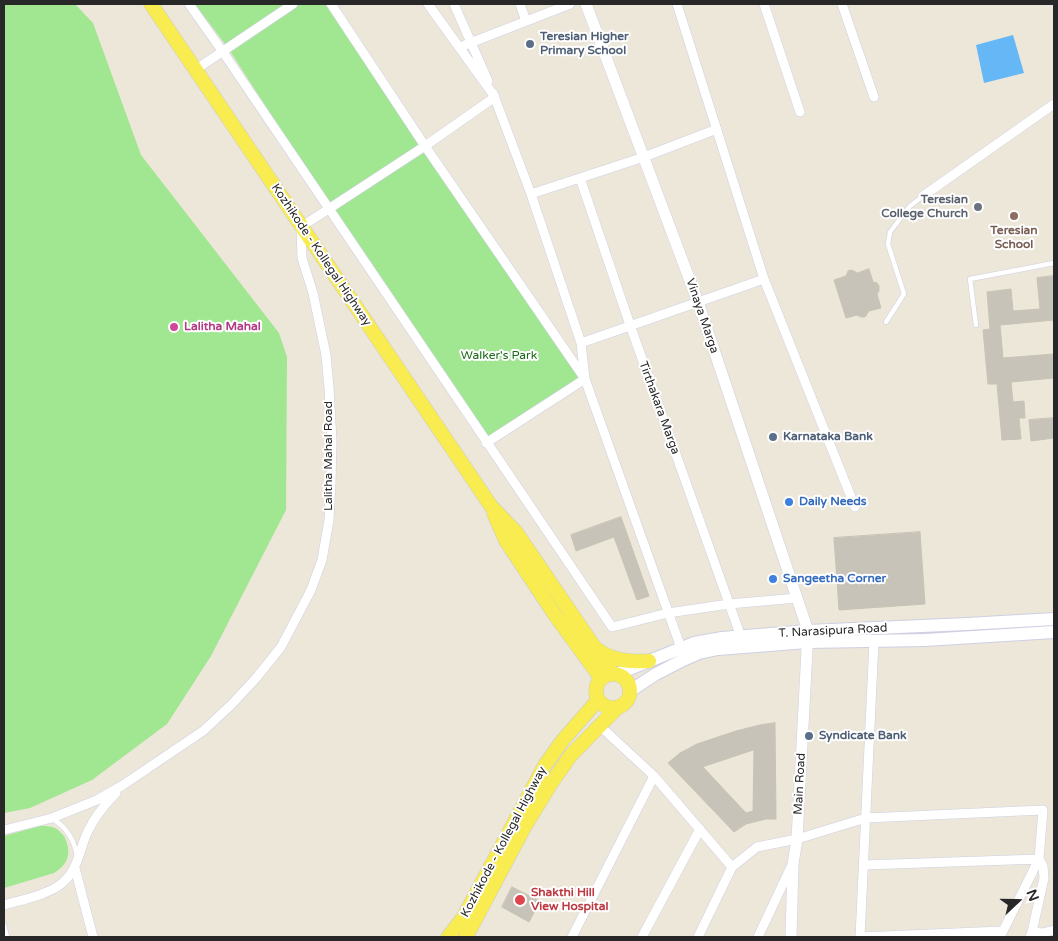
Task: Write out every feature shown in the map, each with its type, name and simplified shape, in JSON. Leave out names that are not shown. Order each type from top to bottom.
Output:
[{"type":"main road","name":"Kozhikode - Kollegal Highway","points":[[151,4],[491,506],[516,532],[595,648],[610,675]]},
{"type":"main road","name":"Kozhikode - Kollegal Highway","points":[[491,506],[506,541],[576,644],[610,675]]},
{"type":"main road","name":"T. Narasipura Road","points":[[630,691],[656,674],[683,660],[699,653],[718,649],[808,637],[1054,619]]},
{"type":"main road","name":"T. Narasipura Road","points":[[610,675],[649,662],[694,643],[710,640],[741,637],[808,637],[874,641],[925,640],[1054,632]]},
{"type":"main road","points":[[576,644],[589,674],[590,686],[585,710],[578,724]]},
{"type":"main road","points":[[595,648],[605,655],[620,660],[649,662]]},
{"type":"main road","points":[[610,675],[626,680],[630,691],[626,701],[618,707],[612,708],[607,707],[598,700],[595,689],[597,683],[610,675]]},
{"type":"main road","name":"Kozhikode - Kollegal Highway","points":[[468,936],[484,892],[545,765],[598,700]]},
{"type":"main road","name":"Kozhikode - Kollegal Highway","points":[[448,937],[484,892],[550,785],[571,755],[618,707]]},
{"type":"street","points":[[188,4],[223,52],[612,627],[668,613],[729,604],[798,598]]},
{"type":"street","points":[[195,70],[293,4]]},
{"type":"street","points":[[331,4],[425,146],[585,379]]},
{"type":"street","points":[[428,4],[495,97]]},
{"type":"street","points":[[454,4],[495,97],[531,194],[581,343],[585,379],[681,648]]},
{"type":"street","points":[[520,4],[526,21]]},
{"type":"street","points":[[458,48],[570,4]]},
{"type":"street","name":"Vinaya Marga","points":[[586,4],[698,302],[798,598],[808,637]]},
{"type":"street","points":[[677,4],[764,279],[855,507]]},
{"type":"street","points":[[764,4],[800,112]]},
{"type":"street","points":[[842,4],[874,97]]},
{"type":"street","points":[[301,227],[425,146],[495,97]]},
{"type":"street","points":[[923,196],[1054,104]]},
{"type":"street","points":[[531,194],[644,157],[717,129]]},
{"type":"street","name":"Tirthakara Marga","points":[[580,178],[741,637]]},
{"type":"street","name":"Lalitha Mahal Road","points":[[4,830],[52,818],[97,800],[123,785],[203,731],[257,678],[281,647],[311,590],[322,560],[329,520],[332,483],[332,441],[326,355],[320,324],[302,258],[301,227]]},
{"type":"street","points":[[581,343],[764,279]]},
{"type":"street","points":[[486,443],[585,379]]},
{"type":"street","name":"Main Road","points":[[791,937],[793,864],[797,839],[808,637]]},
{"type":"street","points":[[698,937],[732,867],[757,847],[797,839],[866,818],[1043,810],[1039,858],[1001,934],[860,937],[864,866],[866,818],[874,641]]},
{"type":"street","points":[[600,726],[654,776],[732,867]]},
{"type":"street","points":[[572,937],[654,776]]},
{"type":"street","name":"Lalitha Mahal Road","points":[[4,905],[46,892],[60,886],[68,878],[76,865],[86,835],[96,817],[123,785]]},
{"type":"street","points":[[642,937],[700,829]]},
{"type":"street","points":[[864,866],[1039,858]]},
{"type":"street","points":[[1039,858],[1043,866],[1044,878],[1031,935],[1054,930]]},
{"type":"street","points":[[758,937],[793,864]]},
{"type":"street","points":[[76,865],[93,937]]},
{"type":"lane","points":[[886,322],[904,294],[888,244],[890,232],[910,206],[923,196]]},
{"type":"lane","points":[[976,326],[970,279],[1054,264]]},
{"type":"lane","points":[[52,818],[65,828],[70,835],[74,843],[76,865]]},
{"type":"lane","points":[[4,925],[7,937]]},
{"type":"green space","points":[[4,4],[75,4],[93,23],[141,155],[279,333],[287,357],[286,510],[211,656],[167,724],[92,780],[30,808],[4,813]]},
{"type":"green space","name":"Walker's Park","points":[[195,4],[329,4],[585,379],[486,443],[228,48]]},
{"type":"green space","points":[[40,826],[55,828],[64,836],[68,847],[66,862],[54,873],[4,888],[4,836]]},
{"type":"water","points":[[1013,35],[1024,73],[984,83],[976,45]]},
{"type":"building","points":[[869,269],[873,282],[879,286],[877,294],[881,308],[869,311],[865,317],[857,315],[846,318],[834,280],[846,276],[848,271],[851,270],[857,273]]},
{"type":"building","points":[[1053,276],[1054,320],[1000,325],[1003,358],[1054,354],[1054,378],[1011,382],[1013,402],[1024,401],[1025,418],[1019,418],[1021,439],[1002,440],[997,384],[988,384],[983,330],[990,329],[987,292],[1011,289],[1013,311],[1040,309],[1037,278]]},
{"type":"building","points":[[1054,418],[1054,438],[1031,441],[1029,420]]},
{"type":"building","points":[[621,517],[649,596],[637,600],[614,537],[576,551],[571,535]]},
{"type":"building","points":[[920,532],[925,604],[839,610],[834,538]]},
{"type":"building","points":[[775,723],[776,819],[766,819],[746,824],[734,832],[668,763],[680,753],[697,744],[760,725]],"holes":[[[754,750],[753,811],[746,813],[703,767]]]},
{"type":"building","points":[[512,887],[540,901],[529,922],[502,907]]},
{"type":"place","name":"Teresian Higher Primary School","points":[[530,44]]},
{"type":"place","name":"Teresian College Church","points":[[978,207]]},
{"type":"place","name":"Teresian School","points":[[1014,216]]},
{"type":"place","name":"Lalitha Mahal","points":[[174,327]]},
{"type":"place","name":"Karnataka Bank","points":[[773,437]]},
{"type":"place","name":"Daily Needs","points":[[789,502]]},
{"type":"place","name":"Sangeetha Corner","points":[[773,579]]},
{"type":"place","name":"Syndicate Bank","points":[[809,736]]},
{"type":"place","name":"Shakthi Hill View Hospital","points":[[520,900]]}]
